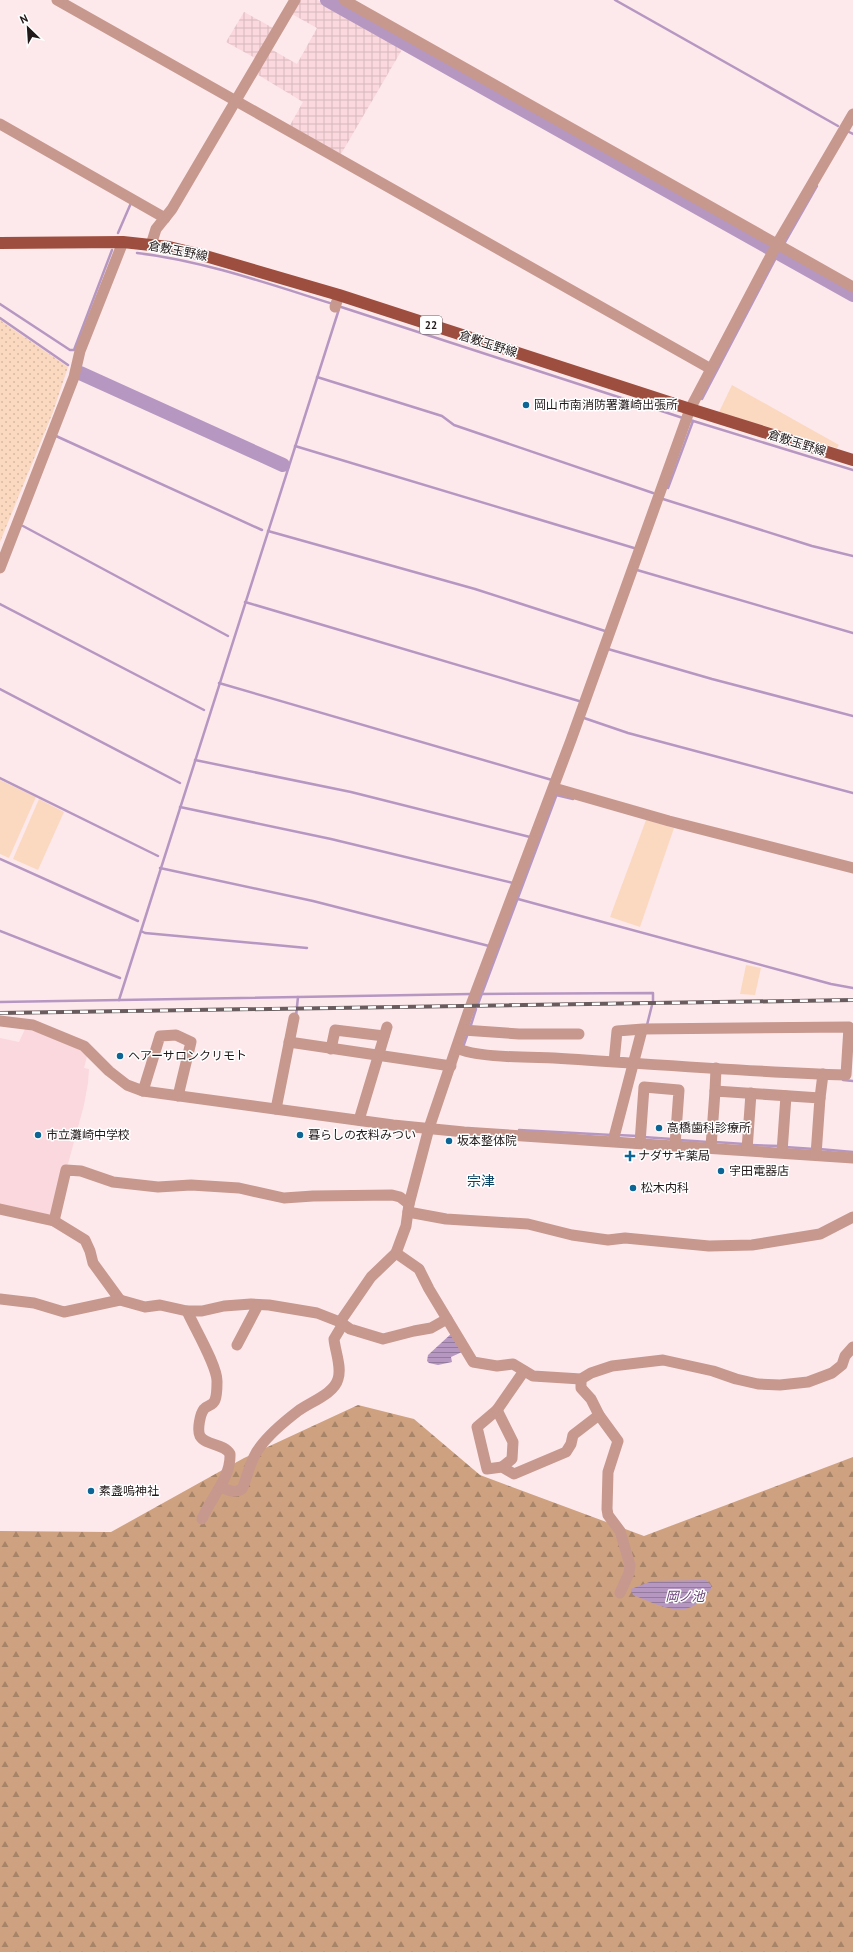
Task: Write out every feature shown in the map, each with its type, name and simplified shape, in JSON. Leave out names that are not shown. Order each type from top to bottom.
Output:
[{"type":"main road","name":"倉敷玉野線","points":[[0,242],[122,242],[151,245],[202,254],[336,301],[688,416],[853,460]]},
{"type":"street","points":[[57,0],[711,369]]},
{"type":"street","points":[[151,245],[156,229],[163,217],[172,209],[232,98],[295,0]]},
{"type":"street","points":[[344,0],[777,248],[853,287]]},
{"type":"street","points":[[248,71],[252,58]]},
{"type":"street","points":[[220,1486],[232,1492],[237,1492],[242,1489],[254,1456],[262,1444],[298,1411],[334,1387],[339,1378],[334,1339],[341,1323],[371,1277],[396,1253],[406,1226],[429,1128],[451,1066],[460,1050],[467,1031],[477,989],[557,788],[688,416],[711,369],[777,248],[853,114]]},
{"type":"street","points":[[0,124],[163,217]]},
{"type":"street","points":[[0,568],[74,377],[80,352],[122,242]]},
{"type":"street","points":[[557,788],[669,821],[853,868]]},
{"type":"street","points":[[276,1109],[294,1018]]},
{"type":"street","points":[[0,1021],[33,1025],[84,1046],[109,1071],[127,1086],[144,1091],[429,1128],[540,1138],[614,1137],[712,1143],[816,1151],[853,1158]]},
{"type":"street","points":[[460,1050],[614,1062],[636,1063],[716,1071],[822,1078],[849,1075],[849,1027],[645,1027],[617,1031],[614,1062]]},
{"type":"street","points":[[614,1137],[645,1027]]},
{"type":"street","points":[[331,1048],[335,1030],[385,1032],[359,1120]]},
{"type":"street","points":[[467,1031],[519,1034],[579,1034]]},
{"type":"street","points":[[144,1091],[160,1036],[176,1035],[191,1042],[178,1096]]},
{"type":"street","points":[[289,1042],[451,1066]]},
{"type":"street","points":[[712,1143],[716,1071]]},
{"type":"street","points":[[816,1151],[822,1078]]},
{"type":"street","points":[[640,1139],[644,1087],[679,1090],[675,1141]]},
{"type":"street","points":[[715,1091],[820,1098]]},
{"type":"street","points":[[747,1146],[751,1093]]},
{"type":"street","points":[[782,1148],[786,1096]]},
{"type":"street","points":[[54,1221],[66,1170],[81,1171],[113,1182],[158,1187],[191,1185],[239,1188],[284,1198],[392,1195],[400,1197],[409,1208],[446,1220],[528,1224],[572,1235],[608,1240],[625,1238],[710,1246],[752,1245],[820,1234],[853,1217]]},
{"type":"street","points":[[0,1209],[54,1221],[85,1240],[93,1263],[120,1300]]},
{"type":"street","points":[[396,1253],[419,1269],[429,1290],[473,1362],[496,1366],[513,1364],[533,1376],[581,1379],[591,1373],[612,1366],[663,1360],[758,1384],[780,1385],[808,1382],[832,1373],[842,1365],[845,1356],[853,1347]]},
{"type":"street","points":[[0,1299],[34,1303],[64,1312],[120,1300],[145,1308],[160,1305],[187,1311],[202,1312],[224,1306],[258,1305],[317,1313],[341,1323],[350,1329],[383,1339],[414,1330],[431,1328],[448,1319]]},
{"type":"street","points":[[237,1345],[258,1305]]},
{"type":"street","points":[[187,1311],[217,1376],[215,1400],[213,1404],[205,1408],[201,1413],[199,1432],[200,1437],[205,1441],[227,1449],[230,1454],[228,1471],[207,1507],[202,1519]]},
{"type":"street","points":[[497,1410],[513,1442],[512,1459],[502,1467],[487,1469],[477,1427],[497,1410],[524,1371]]},
{"type":"street","points":[[581,1379],[581,1388],[591,1399],[599,1415],[618,1441],[608,1472],[607,1509],[608,1514],[620,1531],[630,1565],[629,1573],[620,1593]]},
{"type":"street","points":[[502,1467],[514,1474],[566,1452],[571,1444],[573,1436],[599,1415]]},
{"type":"shaded area","points":[[298,0],[318,0],[403,48],[341,154],[289,127],[303,102],[255,73],[269,48],[297,64],[317,28],[290,13]]},
{"type":"shaded area","points":[[244,12],[273,28],[255,58],[226,42]]},
{"type":"shaded area","points":[[0,320],[68,367],[53,412],[0,542]]},
{"type":"shaded area","points":[[732,385],[839,445],[837,448],[719,412]]},
{"type":"shaded area","points":[[0,780],[36,797],[9,858],[0,854]]},
{"type":"shaded area","points":[[39,799],[64,812],[38,870],[13,859]]},
{"type":"shaded area","points":[[646,820],[674,828],[640,927],[610,917]]},
{"type":"shaded area","points":[[746,965],[761,968],[755,995],[740,994]]},
{"type":"shaded area","name":"市立灘崎中学校","points":[[25,1029],[54,1037],[80,1050],[87,1056],[84,1068],[89,1069],[84,1105],[68,1164],[64,1166],[53,1215],[0,1207],[0,1038],[19,1042]]},
{"type":"green space","points":[[358,1405],[414,1419],[480,1475],[644,1536],[853,1457],[853,1952],[0,1952],[0,1531],[111,1532],[244,1458]]},
{"type":"water","points":[[452,1333],[462,1352],[451,1357],[452,1362],[438,1365],[429,1363],[427,1361],[428,1355]]},
{"type":"water","name":"岡ノ池","points":[[706,1580],[711,1585],[711,1589],[702,1600],[693,1606],[684,1609],[675,1609],[655,1604],[633,1595],[631,1589],[652,1581]]},
{"type":"waterway","points":[[327,0],[853,295]]},
{"type":"waterway","points":[[615,0],[838,126]]},
{"type":"waterway","points":[[847,131],[853,134]]},
{"type":"waterway","points":[[784,244],[817,186]]},
{"type":"waterway","points":[[118,233],[131,203]]},
{"type":"waterway","points":[[0,304],[70,350],[74,350],[112,250]]},
{"type":"waterway","points":[[702,399],[780,250]]},
{"type":"waterway","points":[[137,253],[212,267],[333,304]]},
{"type":"waterway","points":[[338,306],[683,418]]},
{"type":"waterway","points":[[119,1000],[339,309]]},
{"type":"waterway","points":[[0,318],[68,365]]},
{"type":"waterway","points":[[80,373],[283,465]]},
{"type":"waterway","points":[[317,377],[442,416],[454,425],[653,493]]},
{"type":"waterway","points":[[690,420],[853,470]]},
{"type":"waterway","points":[[668,488],[693,421]]},
{"type":"waterway","points":[[56,436],[262,530]]},
{"type":"waterway","points":[[295,446],[634,548]]},
{"type":"waterway","points":[[663,499],[812,546],[853,556]]},
{"type":"waterway","points":[[23,526],[228,636]]},
{"type":"waterway","points":[[268,531],[475,589],[605,631]]},
{"type":"waterway","points":[[637,570],[853,633]]},
{"type":"waterway","points":[[245,602],[579,701]]},
{"type":"waterway","points":[[0,604],[204,710]]},
{"type":"waterway","points":[[608,649],[712,679],[853,716]]},
{"type":"waterway","points":[[219,683],[552,780]]},
{"type":"waterway","points":[[0,689],[180,783]]},
{"type":"waterway","points":[[584,718],[628,733],[853,793]]},
{"type":"waterway","points":[[195,760],[351,792],[530,837]]},
{"type":"waterway","points":[[0,778],[158,856]]},
{"type":"waterway","points":[[478,1004],[558,791]]},
{"type":"waterway","points":[[556,795],[573,799]]},
{"type":"waterway","points":[[180,807],[331,839],[513,883]]},
{"type":"waterway","points":[[0,859],[138,921]]},
{"type":"waterway","points":[[160,868],[313,901],[489,946]]},
{"type":"waterway","points":[[518,899],[831,984],[853,988]]},
{"type":"waterway","points":[[0,931],[120,978]]},
{"type":"waterway","points":[[141,931],[145,933],[307,948]]},
{"type":"waterway","points":[[480,994],[653,993],[653,1001]]},
{"type":"waterway","points":[[0,1002],[471,994]]},
{"type":"waterway","points":[[296,1016],[298,997]]},
{"type":"waterway","points":[[647,1025],[652,1005]]},
{"type":"waterway","points":[[470,1028],[476,1009]]},
{"type":"waterway","points":[[463,1047],[468,1033]]},
{"type":"waterway","points":[[843,1080],[853,1081]]},
{"type":"waterway","points":[[519,1130],[612,1135]]},
{"type":"waterway","points":[[617,1135],[638,1136]]},
{"type":"waterway","points":[[643,1137],[672,1139]]},
{"type":"waterway","points":[[679,1140],[708,1142]]},
{"type":"waterway","points":[[715,1142],[744,1144]]},
{"type":"waterway","points":[[751,1145],[780,1146]]},
{"type":"waterway","points":[[785,1147],[814,1149]]},
{"type":"waterway","points":[[819,1149],[853,1152]]},
{"type":"railway","points":[[0,1013],[853,1000]]},
{"type":"place","name":"岡山市南消防署灘崎出張所","points":[[526,405]]},
{"type":"place","name":"ヘアーサロンクリモト","points":[[120,1056]]},
{"type":"place","name":"高橋歯科診療所","points":[[659,1128]]},
{"type":"place","name":"市立灘崎中学校","points":[[38,1135]]},
{"type":"place","name":"暮らしの衣料みつい","points":[[300,1135]]},
{"type":"place","name":"坂本整体院","points":[[449,1141]]},
{"type":"place","name":"ナダサキ薬局","points":[[630,1156]]},
{"type":"place","name":"宇田電器店","points":[[721,1171]]},
{"type":"place","name":"松木内科","points":[[633,1188]]},
{"type":"place","name":"素盞嗚神社","points":[[91,1491]]},
{"type":"district","name":"宗津","points":[[481,1181]]}]
